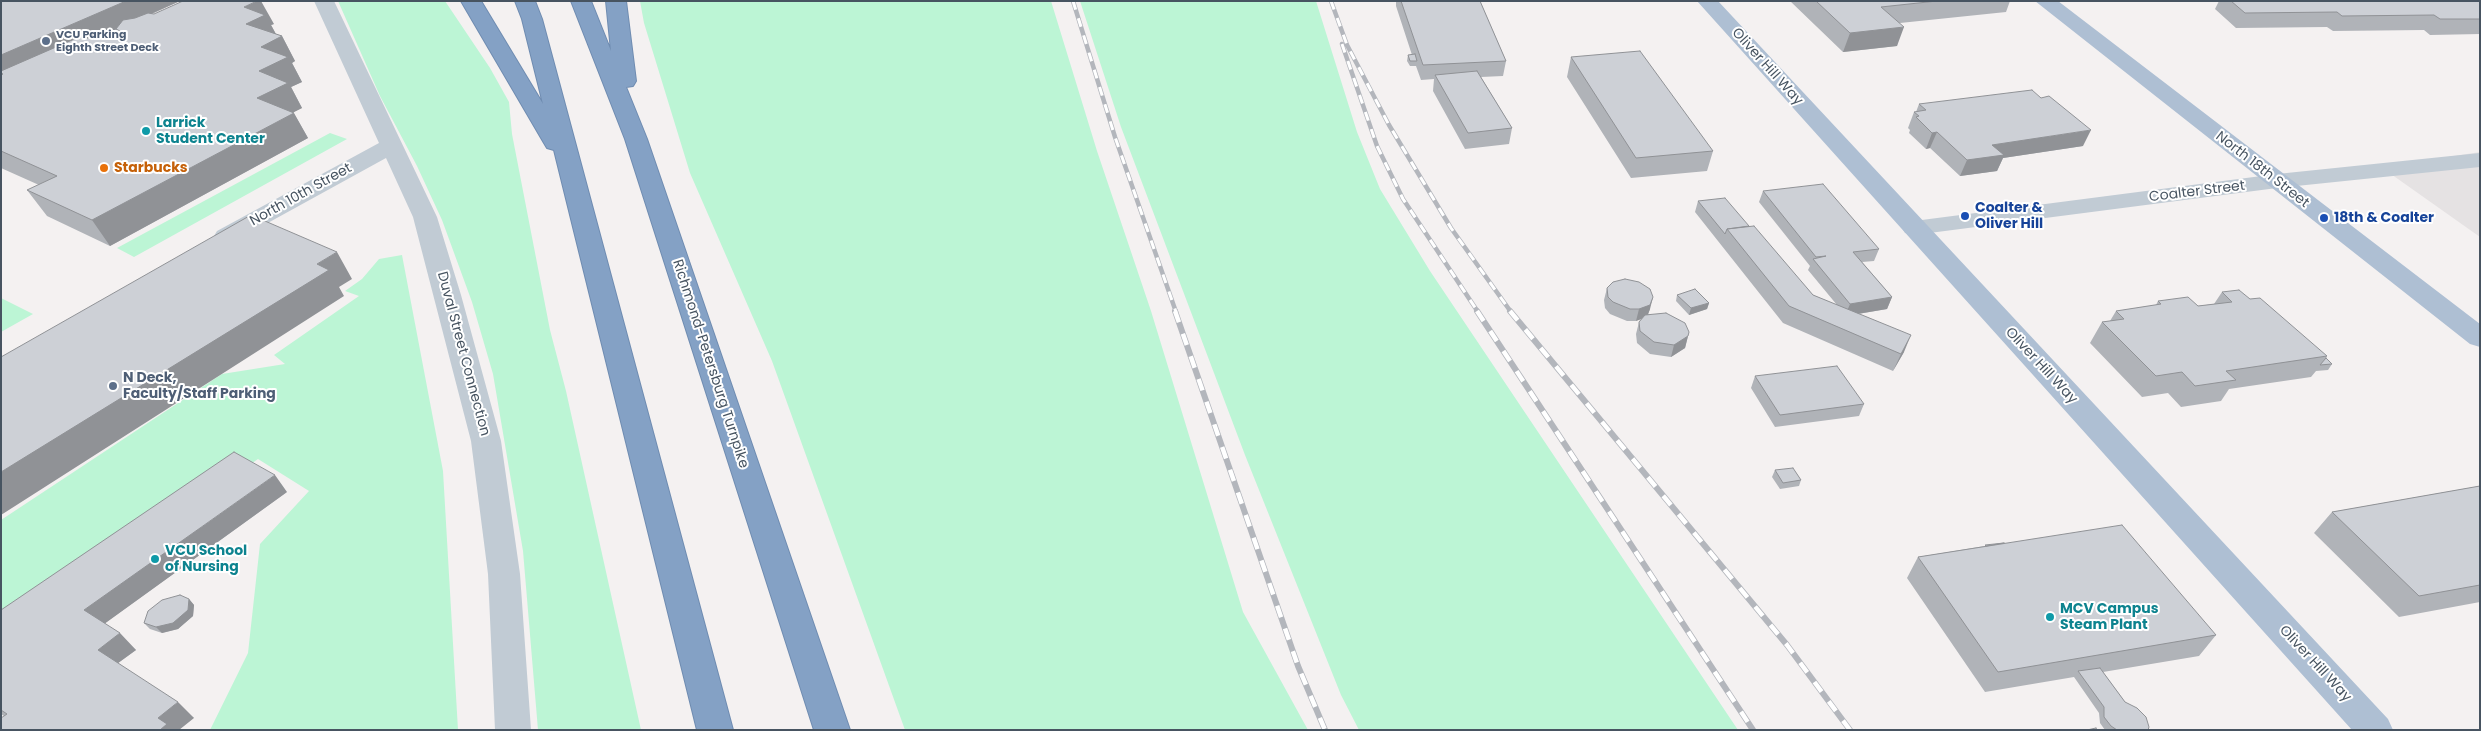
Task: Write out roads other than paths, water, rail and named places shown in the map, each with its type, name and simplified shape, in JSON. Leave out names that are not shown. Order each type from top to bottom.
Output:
[{"type":"highway","points":[[471,1],[518,84],[568,166]]},
{"type":"highway","points":[[525,1],[714,730]]},
{"type":"highway","name":"Richmond-Petersburg Turnpike","points":[[581,1],[636,139],[832,730]]},
{"type":"highway","points":[[616,1],[622,61],[636,139]]},
{"type":"main road","name":"Oliver Hill Way","points":[[1707,1],[2375,730]]},
{"type":"main road","name":"North 18th Street","points":[[2045,1],[2480,338]]},
{"type":"street","name":"Duval Street Connection","points":[[324,1],[424,217],[448,295],[486,441],[504,574],[513,730]]},
{"type":"street","name":"North 10th Street","points":[[206,247],[390,146]]},
{"type":"street","name":"Coalter Street","points":[[1914,228],[2277,181],[2480,160]]},
{"type":"railway","points":[[1073,1],[1115,137],[1176,312]]},
{"type":"railway","points":[[1331,1],[1347,45],[1389,125],[1451,228],[1511,312]]},
{"type":"railway","points":[[1342,44],[1377,146],[1403,199],[1478,312]]},
{"type":"railway","points":[[1175,311],[1298,666],[1325,730]]},
{"type":"railway","points":[[1477,311],[1753,730]]},
{"type":"railway","points":[[1510,311],[1787,645],[1850,730]]},
{"type":"place","name":"VCU Parking Eighth Street Deck","points":[[46,41]]},
{"type":"place","name":"Larrick Student Center","points":[[146,131]]},
{"type":"place","name":"Starbucks","points":[[104,168]]},
{"type":"place","name":"Coalter & Oliver Hill","points":[[1965,216]]},
{"type":"place","name":"18th & Coalter","points":[[2324,218]]},
{"type":"place","name":"N Deck, Faculty/Staff Parking","points":[[113,386]]},
{"type":"place","name":"VCU School of Nursing","points":[[155,559]]},
{"type":"place","name":"MCV Campus Steam Plant","points":[[2050,617]]}]
